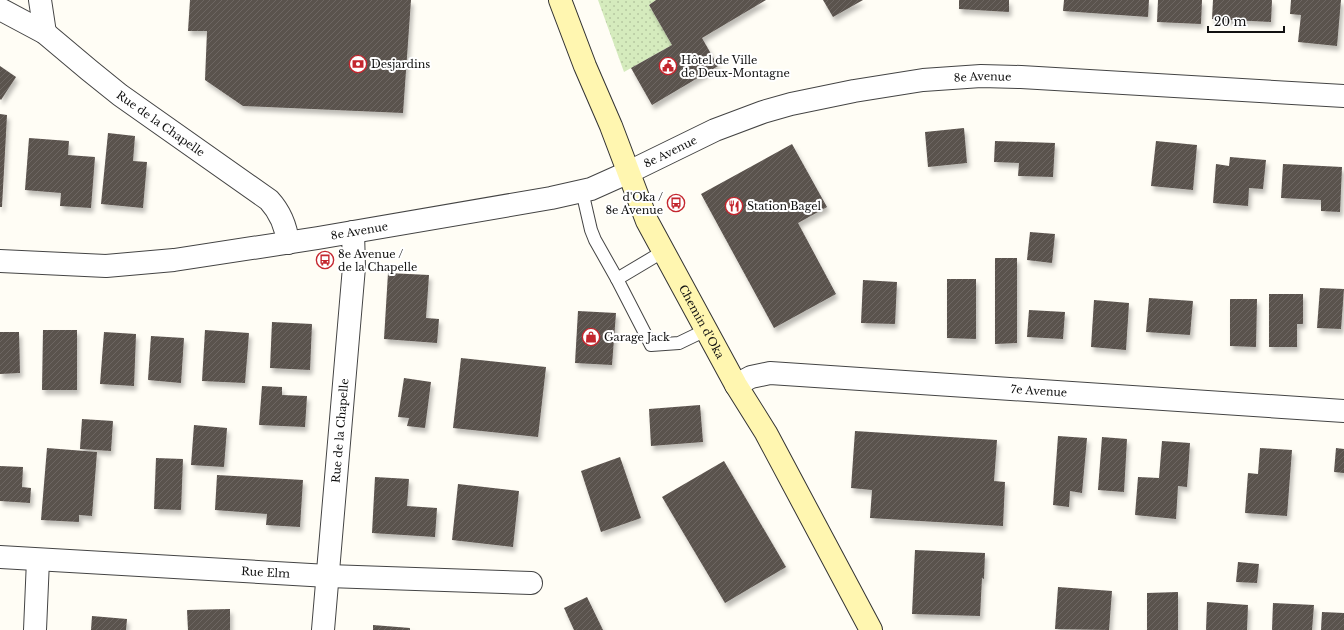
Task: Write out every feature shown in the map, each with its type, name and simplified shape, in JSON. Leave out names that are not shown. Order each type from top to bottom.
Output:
[{"type":"main road","name":"Chemin d'Oka","points":[[560,0],[585,66],[611,126],[647,221],[736,385],[766,433],[871,630]]},
{"type":"street","points":[[40,0],[45,33]]},
{"type":"street","name":"Rue de la Chapelle","points":[[0,9],[45,33],[120,95],[269,200],[282,217],[288,243]]},
{"type":"street","name":"8e Avenue","points":[[0,261],[106,266],[174,260],[288,243],[543,199],[582,191],[602,184],[715,130],[763,112],[819,98],[869,88],[923,80],[981,76],[1015,77],[1344,96]]},
{"type":"street","name":"Rue de la Chapelle","points":[[323,630],[354,267],[353,232]]},
{"type":"street","name":"7e Avenue","points":[[736,385],[751,377],[770,373],[1344,411]]},
{"type":"street","name":"Rue Elm","points":[[0,557],[328,576],[531,583]]},
{"type":"street","points":[[35,630],[38,560]]},
{"type":"lane","points":[[582,191],[591,230],[595,240],[651,345],[679,343],[706,330]]},
{"type":"lane","points":[[617,279],[664,252]]},
{"type":"green space","points":[[598,0],[656,0],[649,5],[672,45],[624,72]]},
{"type":"building","points":[[190,0],[411,0],[403,113],[243,106],[205,80],[207,31],[188,31]]},
{"type":"building","points":[[656,0],[766,0],[702,38],[718,66],[652,105],[631,68],[672,45],[649,5]]},
{"type":"building","points":[[823,0],[863,0],[833,17]]},
{"type":"building","points":[[959,0],[1009,0],[1009,12],[959,9]]},
{"type":"building","points":[[1064,0],[1149,0],[1148,17],[1063,11]]},
{"type":"building","points":[[1158,0],[1202,0],[1201,24],[1157,22]]},
{"type":"building","points":[[1213,0],[1272,0],[1271,22],[1212,19]]},
{"type":"building","points":[[1291,0],[1341,0],[1337,46],[1298,42],[1301,15],[1290,14]]},
{"type":"building","points":[[0,66],[16,77],[1,100],[0,99]]},
{"type":"building","points":[[0,114],[7,115],[2,207],[0,207]]},
{"type":"building","points":[[964,128],[967,163],[928,167],[925,132]]},
{"type":"building","points":[[108,133],[135,136],[133,161],[147,162],[143,208],[101,204]]},
{"type":"building","points":[[29,138],[69,141],[68,155],[95,157],[91,208],[60,206],[61,193],[25,190]]},
{"type":"building","points":[[995,141],[1055,143],[1053,177],[1018,176],[1019,163],[994,162]]},
{"type":"building","points":[[1156,141],[1197,145],[1193,190],[1151,186]]},
{"type":"building","points":[[792,144],[827,207],[798,223],[836,294],[774,328],[701,194]]},
{"type":"building","points":[[1230,157],[1266,160],[1263,189],[1249,188],[1248,206],[1213,203],[1216,164],[1229,166]]},
{"type":"building","points":[[1283,164],[1342,167],[1340,212],[1321,211],[1321,200],[1281,198]]},
{"type":"building","points":[[1030,232],[1055,234],[1052,263],[1027,260]]},
{"type":"building","points":[[995,258],[1017,258],[1017,343],[995,344]]},
{"type":"building","points":[[388,273],[429,275],[426,318],[439,319],[437,343],[384,339]]},
{"type":"building","points":[[947,279],[976,279],[976,339],[947,338]]},
{"type":"building","points":[[863,280],[897,282],[895,324],[861,323]]},
{"type":"building","points":[[1320,288],[1344,289],[1341,329],[1317,328]]},
{"type":"building","points":[[1269,294],[1303,294],[1303,324],[1297,324],[1297,347],[1269,347]]},
{"type":"building","points":[[1149,298],[1193,301],[1190,335],[1146,332]]},
{"type":"building","points":[[1230,299],[1257,299],[1256,347],[1230,346]]},
{"type":"building","points":[[1094,300],[1129,303],[1126,350],[1091,347]]},
{"type":"building","points":[[1029,310],[1065,312],[1063,339],[1027,337]]},
{"type":"building","points":[[578,311],[616,313],[612,365],[575,363]]},
{"type":"building","points":[[272,322],[312,324],[310,370],[270,368]]},
{"type":"building","points":[[43,330],[77,330],[77,390],[42,390]]},
{"type":"building","points":[[205,330],[249,333],[245,383],[202,381]]},
{"type":"building","points":[[0,332],[19,332],[20,373],[0,374]]},
{"type":"building","points":[[104,332],[136,334],[134,386],[100,384]]},
{"type":"building","points":[[151,336],[184,338],[181,383],[148,380]]},
{"type":"building","points":[[461,358],[546,367],[538,437],[453,428]]},
{"type":"building","points":[[404,378],[431,382],[425,428],[407,426],[409,418],[398,417]]},
{"type":"building","points":[[262,386],[282,387],[282,395],[307,396],[305,427],[259,425]]},
{"type":"building","points":[[700,405],[703,442],[651,446],[649,409]]},
{"type":"building","points":[[82,419],[113,421],[111,451],[80,449]]},
{"type":"building","points":[[194,425],[227,428],[224,467],[191,465]]},
{"type":"building","points":[[855,431],[997,440],[994,481],[1005,482],[1003,526],[870,518],[872,490],[851,488]]},
{"type":"building","points":[[1058,436],[1087,438],[1082,493],[1070,491],[1069,507],[1053,505]]},
{"type":"building","points":[[1102,437],[1127,439],[1124,492],[1098,490]]},
{"type":"building","points":[[1162,441],[1190,443],[1187,487],[1178,486],[1176,519],[1135,515],[1138,477],[1159,478]]},
{"type":"building","points":[[47,448],[97,452],[92,516],[79,515],[79,522],[41,520]]},
{"type":"building","points":[[1260,448],[1292,450],[1287,516],[1245,513],[1248,473],[1258,474]]},
{"type":"building","points":[[1336,448],[1344,449],[1344,473],[1334,472]]},
{"type":"building","points":[[620,457],[641,518],[601,532],[581,471]]},
{"type":"building","points":[[156,458],[183,459],[181,510],[154,509]]},
{"type":"building","points":[[724,461],[786,567],[725,603],[662,497]]},
{"type":"building","points":[[0,466],[23,467],[22,487],[31,488],[30,503],[0,501]]},
{"type":"building","points":[[217,475],[303,480],[300,527],[266,525],[267,514],[215,510]]},
{"type":"building","points":[[375,477],[409,479],[407,506],[437,508],[435,537],[372,533]]},
{"type":"building","points":[[458,484],[519,491],[513,547],[452,540]]},
{"type":"building","points":[[915,550],[985,553],[980,616],[912,614]]},
{"type":"building","points":[[1238,562],[1259,564],[1257,583],[1236,582]]},
{"type":"building","points":[[1058,587],[1112,591],[1109,630],[1055,629]]},
{"type":"building","points":[[1178,592],[1178,630],[1147,630],[1147,593]]},
{"type":"building","points":[[587,597],[603,630],[574,630],[564,608]]},
{"type":"building","points":[[1207,602],[1248,605],[1247,630],[1206,630]]},
{"type":"building","points":[[1273,603],[1314,605],[1312,630],[1272,630]]},
{"type":"building","points":[[230,609],[230,630],[188,630],[187,610]]},
{"type":"building","points":[[1322,612],[1344,613],[1344,630],[1321,630]]},
{"type":"building","points":[[92,616],[127,619],[126,630],[91,630]]},
{"type":"building","points":[[373,625],[410,628],[410,630],[373,630]]},
{"type":"place","name":"Desjardins","points":[[358,64]]},
{"type":"place","name":"Hôtel de Ville de Deux-Montagne","points":[[668,66]]},
{"type":"place","name":"d'Oka / 8e Avenue","points":[[676,203]]},
{"type":"place","name":"Station Bagel","points":[[734,206]]},
{"type":"place","name":"8e Avenue / de la Chapelle","points":[[325,260]]},
{"type":"place","name":"Garage Jack","points":[[591,337]]}]
